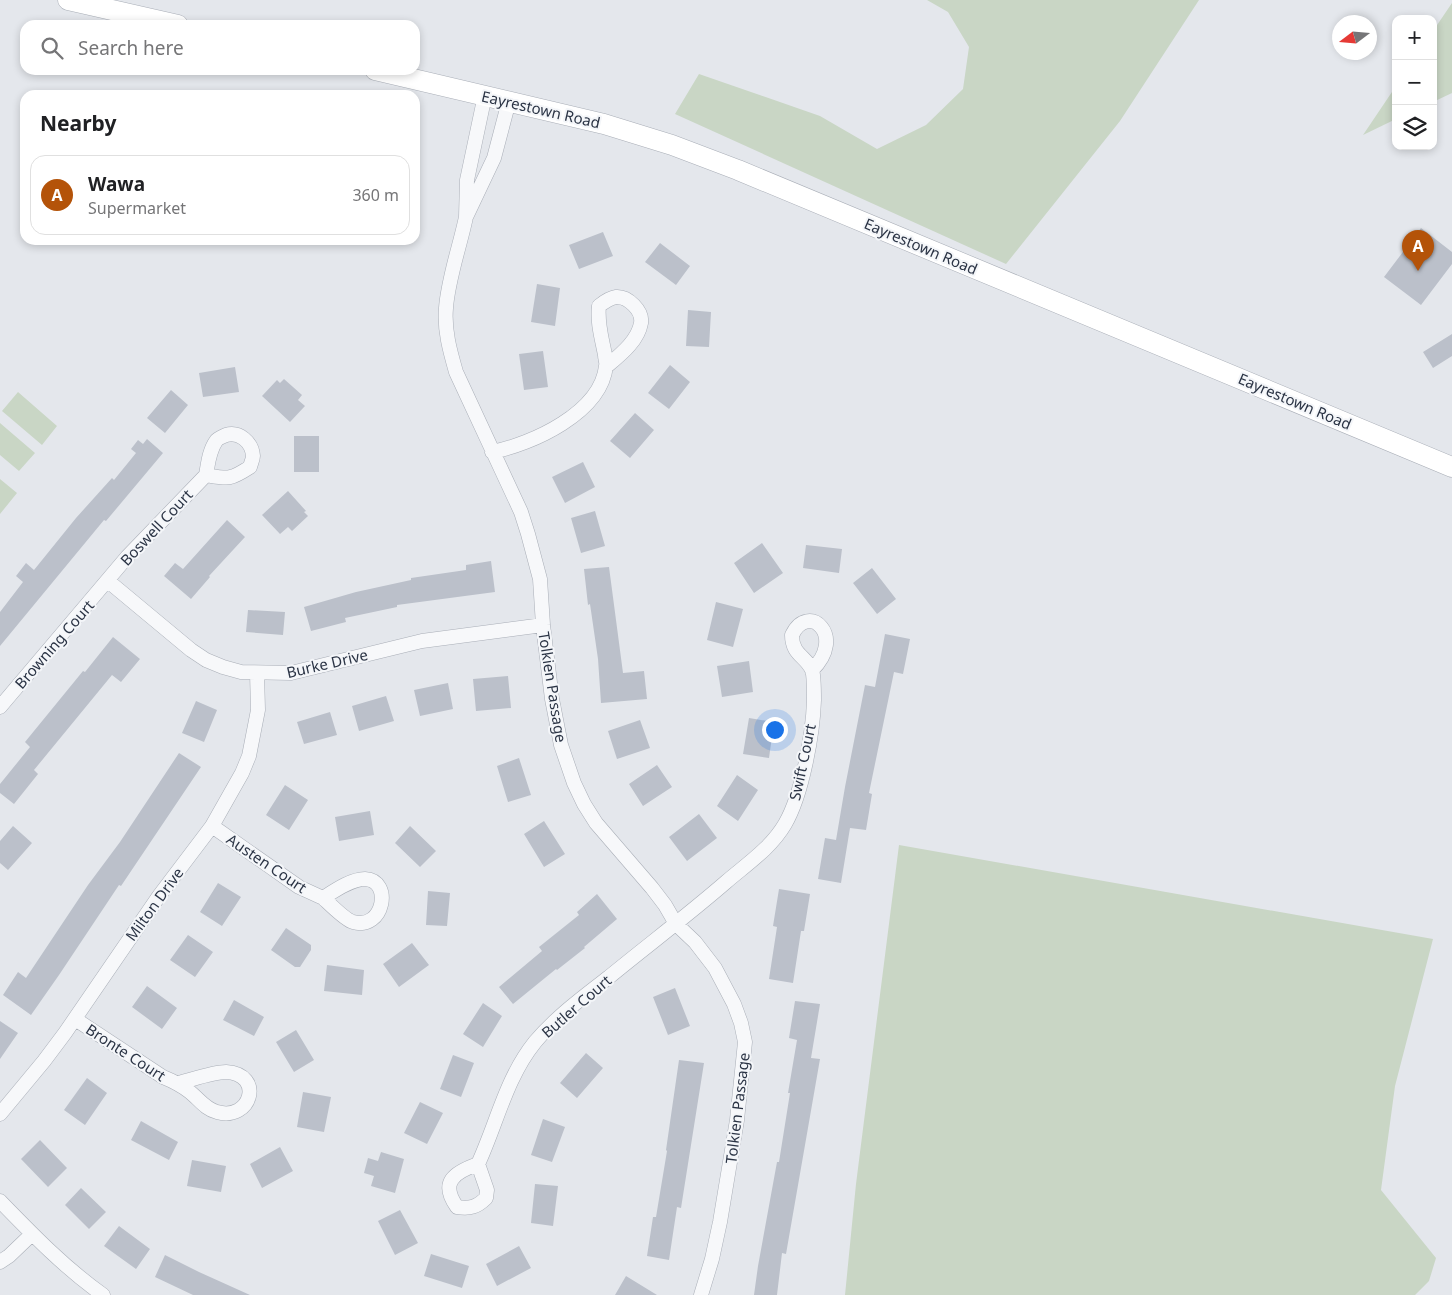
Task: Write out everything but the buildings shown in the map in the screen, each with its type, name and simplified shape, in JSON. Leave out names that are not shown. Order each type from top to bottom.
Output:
[{"type":"street","points":[[68,0],[156,20]]},
{"type":"street","name":"Eayrestown Road","points":[[396,75],[621,129],[672,145],[722,164],[1452,467]]},
{"type":"street","name":"Tolkien Passage","points":[[466,217],[466,180],[485,95]]},
{"type":"street","name":"Tolkien Passage","points":[[509,101],[494,158],[466,217],[449,284],[446,329],[456,372],[521,512],[528,534],[540,579],[543,624],[555,714],[565,759],[574,783],[596,823],[652,888],[676,924],[696,942],[722,979],[734,1004],[745,1042],[737,1120],[726,1192],[712,1259],[701,1295]]},
{"type":"street","points":[[492,452],[511,448],[558,427],[583,407],[600,386],[607,366],[597,319],[598,306],[606,300],[616,297],[626,299],[637,310],[642,321],[637,334],[625,350],[607,366]]},
{"type":"street","name":"Boswell Court","points":[[108,581],[127,557],[206,475]]},
{"type":"street","name":"Burke Drive","points":[[108,581],[191,650],[206,660],[241,672],[300,672],[422,640],[543,624]]},
{"type":"street","name":"Browning Court","points":[[0,707],[108,581]]},
{"type":"street","name":"Swift Court","points":[[676,924],[771,843],[785,825],[796,801],[809,741],[814,700],[812,670]]},
{"type":"street","name":"Milton Drive","points":[[0,1114],[44,1061],[75,1019],[159,896],[212,826],[242,773],[249,756],[258,710],[257,673]]},
{"type":"street","name":"Austen Court","points":[[212,826],[299,886],[323,898]]},
{"type":"street","name":"Butler Court","points":[[478,1164],[489,1139],[499,1107],[516,1070],[536,1042],[568,1010],[676,924]]},
{"type":"street","name":"Bronte Court","points":[[75,1019],[163,1077],[178,1084],[209,1109],[219,1113],[232,1113],[241,1110],[250,1097],[250,1086],[242,1076],[235,1073],[224,1072],[178,1084]]},
{"type":"street","points":[[0,1201],[76,1276],[103,1295]]},
{"type":"street","points":[[0,1262],[32,1234]]},
{"type":"green space","points":[[927,0],[1199,0],[1120,121],[1006,264],[675,114],[699,74],[820,116],[877,149],[926,125],[963,89],[969,47],[948,12]]},
{"type":"green space","points":[[1452,3],[1452,93],[1437,100],[1437,60],[1437,25]]},
{"type":"green space","points":[[1392,92],[1392,121],[1363,135]]},
{"type":"green space","points":[[18,392],[57,426],[42,445],[2,411]]},
{"type":"green space","points":[[0,423],[35,453],[19,471],[0,455]]},
{"type":"green space","points":[[0,479],[17,493],[0,514]]},
{"type":"green space","points":[[899,845],[1433,939],[1395,1086],[1381,1190],[1436,1258],[1429,1281],[1415,1295],[845,1295],[856,1184]]},
{"type":"place","name":"Wawa","points":[[1418,271]]}]
